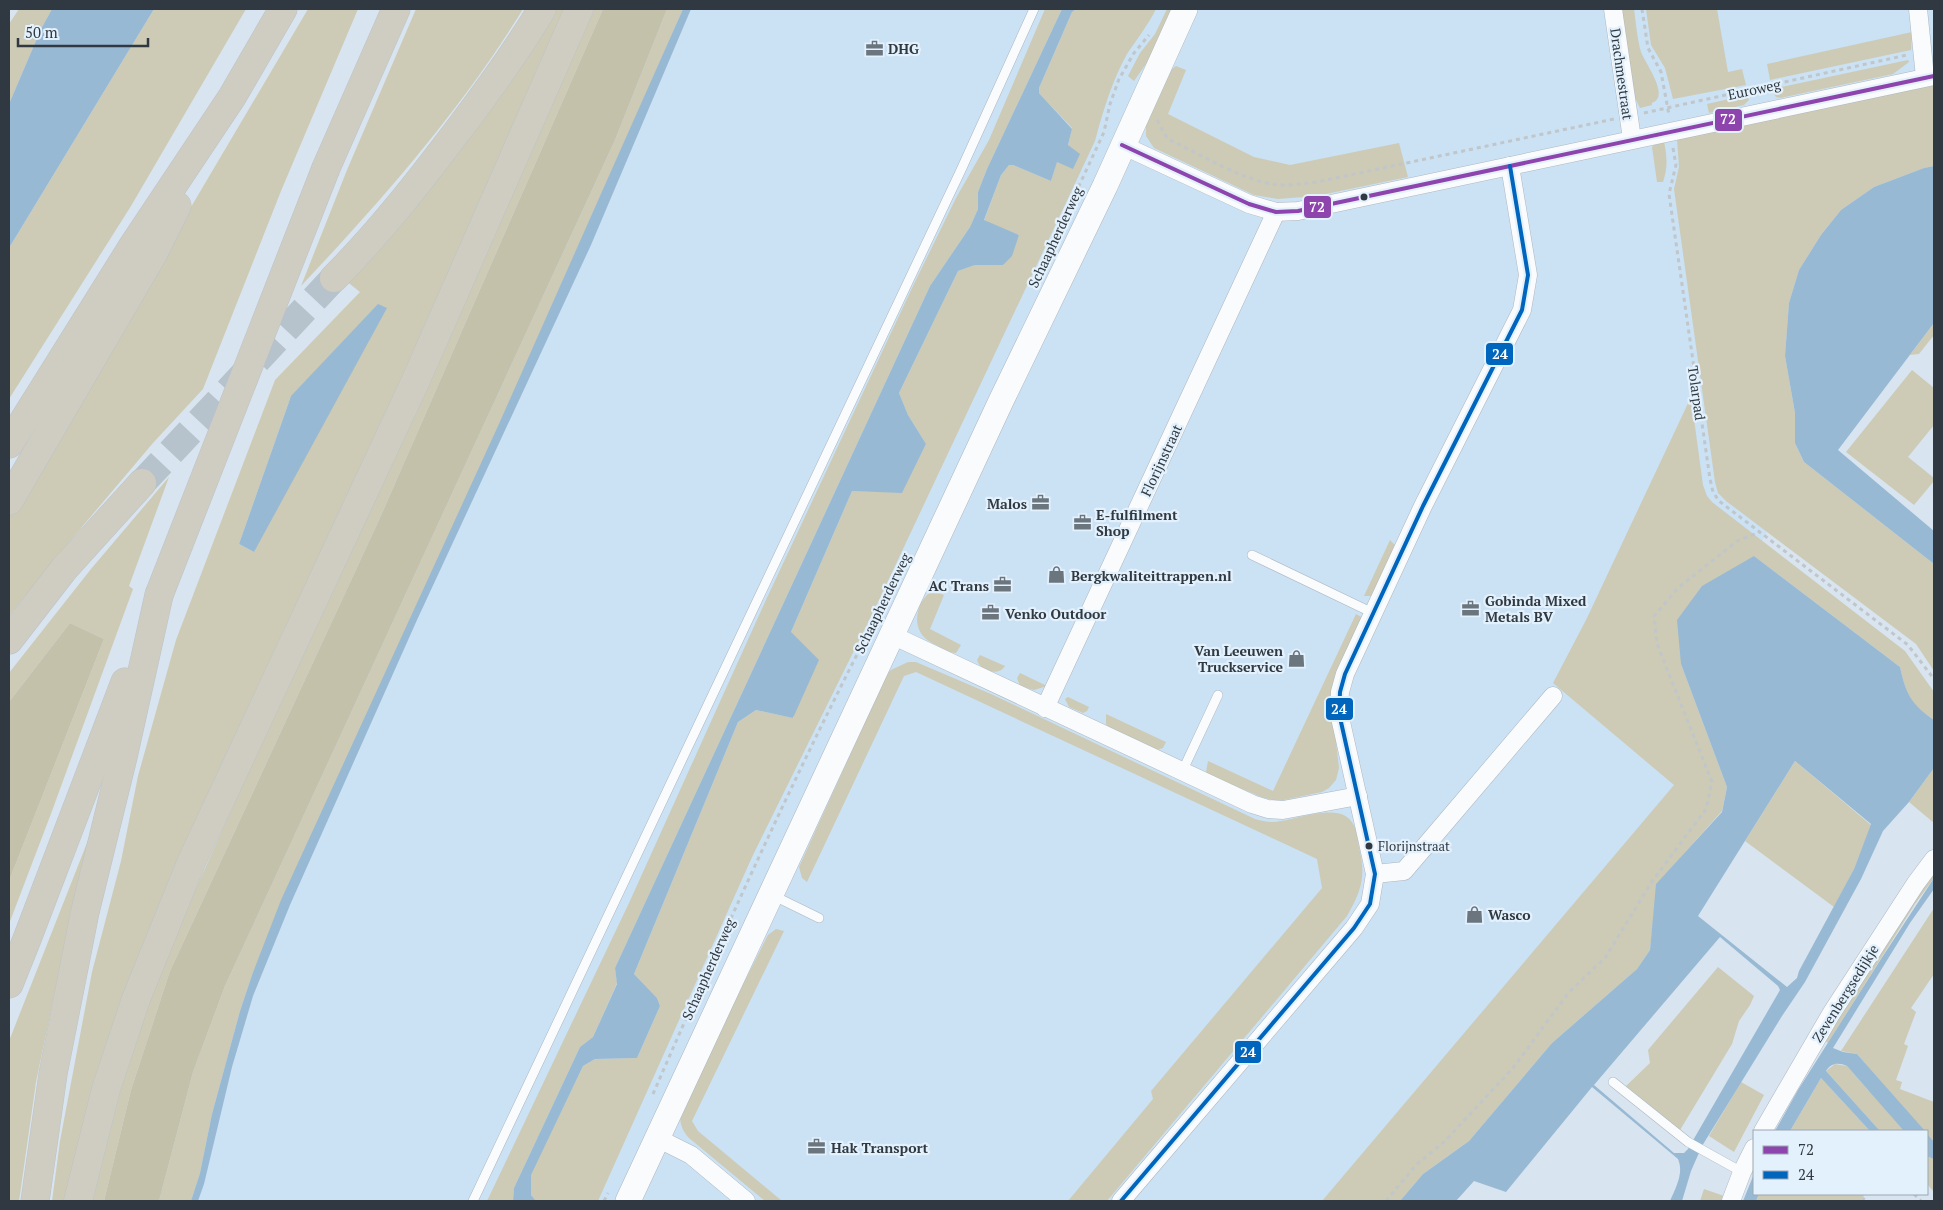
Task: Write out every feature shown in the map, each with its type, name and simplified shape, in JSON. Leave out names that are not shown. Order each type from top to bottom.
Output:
[{"type":"highway","points":[[9,501],[153,254],[232,97],[283,9]]},
{"type":"highway","points":[[9,984],[326,168],[396,9]]},
{"type":"highway","points":[[334,278],[356,256],[426,173],[487,92],[542,9]]},
{"type":"highway","points":[[78,1201],[106,1089],[133,1008],[191,863],[416,380],[579,9]]},
{"type":"highway","points":[[9,444],[134,244],[232,97]]},
{"type":"highway","points":[[9,640],[64,569],[142,483]]},
{"type":"highway","points":[[35,1201],[53,1074],[85,912],[123,757],[159,594]]},
{"type":"street","name":"Schaapherderweg","points":[[618,1197],[657,1138],[892,635],[1105,186],[1146,91],[1185,9]]},
{"type":"street","name":"Drachmestraat","points":[[1613,9],[1632,139]]},
{"type":"street","points":[[1924,16],[1923,52],[1930,77]]},
{"type":"street","name":"Euroweg","points":[[1122,145],[1249,204],[1276,212],[1298,211],[1930,77]]},
{"type":"street","points":[[1121,1201],[1354,928],[1370,904],[1375,874],[1338,713],[1340,692],[1345,674],[1423,506],[1522,310],[1528,275],[1510,166]]},
{"type":"street","name":"Florijnstraat","points":[[1045,708],[1276,212]]},
{"type":"street","points":[[892,635],[1234,797],[1268,809],[1283,810],[1358,796]]},
{"type":"street","points":[[1375,874],[1404,871],[1553,696]]},
{"type":"street","name":"Zevenbergsedijkje","points":[[1764,1130],[1830,1014],[1916,883],[1934,859]]},
{"type":"street","points":[[657,1138],[691,1155],[746,1201]]},
{"type":"street","points":[[1731,1201],[1753,1150]]},
{"type":"lane","points":[[473,1201],[961,170],[1034,9]]},
{"type":"lane","points":[[1252,555],[1374,613]]},
{"type":"lane","points":[[1182,772],[1218,695]]},
{"type":"lane","points":[[771,895],[819,918]]},
{"type":"lane","points":[[1613,1082],[1688,1142],[1742,1172]]},
{"type":"path","name":"Tolarpad","points":[[1642,9],[1648,48],[1661,72],[1668,108],[1676,165],[1669,194],[1713,492],[1720,501],[1908,645],[1934,679]]},
{"type":"path","name":"Schaapherderweg","points":[[1063,220],[1104,132],[1110,104],[1119,79],[1134,53],[1151,32]]},
{"type":"path","name":"Euroweg","points":[[1119,79],[1157,97],[1162,104],[1157,120],[1166,136],[1172,141],[1247,177],[1278,185],[1317,182],[1923,52]]},
{"type":"path","points":[[1386,1201],[1416,1165],[1445,1141],[1513,1068],[1569,992],[1605,958],[1651,883],[1706,809],[1712,782],[1657,644],[1654,616],[1678,588],[1737,541],[1760,532]]},
{"type":"path","name":"Schaapherderweg","points":[[649,1102],[744,886],[867,635]]},
{"type":"path","points":[[604,1201],[618,1197]]},
{"type":"shaded area","points":[[19,9],[52,9],[41,29],[9,104],[9,24]]},
{"type":"shaded area","points":[[52,9],[154,9],[9,248],[9,104],[41,29]]},
{"type":"shaded area","points":[[154,9],[246,9],[131,206],[9,399],[9,248]]},
{"type":"shaded area","points":[[308,9],[358,9],[281,191],[203,389],[153,443],[9,616],[9,515]]},
{"type":"shaded area","points":[[416,9],[523,9],[474,83],[419,153],[361,221],[301,286],[347,170]]},
{"type":"shaded area","points":[[554,9],[572,9],[275,666],[74,1201],[52,1201],[60,1141],[92,972],[121,861],[138,776],[176,640],[275,380],[360,292],[345,280]],"holes":[[[291,396],[254,552],[239,544]]]},
{"type":"shaded area","points":[[591,9],[603,9],[379,520],[170,971],[131,1090],[104,1201],[88,1201],[135,1034],[180,924]]},
{"type":"shaded area","points":[[603,9],[667,9],[615,140],[225,986],[193,1072],[159,1201],[104,1201],[131,1090],[170,971],[379,520]]},
{"type":"shaded area","points":[[631,9],[1934,9],[1934,166],[1924,168],[1785,356],[1804,462],[1754,556],[1727,787],[1400,1201],[137,1201]]},
{"type":"shaded area","points":[[667,9],[683,9],[581,243],[252,975],[240,1011],[212,1114],[200,1173],[191,1201],[159,1201],[193,1072],[225,986],[615,140]]},
{"type":"shaded area","points":[[683,9],[691,9],[591,245],[417,620],[290,905],[253,996],[232,1067],[204,1184],[198,1201],[191,1201],[200,1173],[212,1114],[240,1011],[281,900],[498,426]]},
{"type":"shaded area","points":[[1045,9],[1062,9],[987,169],[978,192],[978,209],[970,227],[930,286],[615,968],[617,983],[593,1037],[580,1047],[514,1188],[513,1201],[487,1201],[629,903],[765,602],[912,288],[956,198],[989,140]]},
{"type":"shaded area","points":[[1062,9],[1076,9],[1072,12],[1039,88],[1039,93],[1072,129],[1068,145],[1080,154],[1073,169],[1057,162],[1051,181],[1013,165],[1009,165],[1001,175],[984,220],[1019,235],[1012,256],[1003,265],[975,265],[958,271],[899,393],[908,415],[926,444],[902,493],[852,491],[791,632],[819,660],[793,718],[756,710],[738,722],[634,974],[657,998],[660,1006],[637,1058],[595,1059],[583,1066],[531,1175],[531,1195],[536,1201],[513,1201],[514,1188],[580,1047],[593,1037],[617,984],[615,968],[930,286],[970,227],[978,209],[978,192],[987,169]]},
{"type":"shaded area","points":[[1076,9],[1156,9],[1122,64],[1108,96],[1095,141],[879,600],[753,855],[598,1201],[536,1201],[531,1195],[530,1175],[583,1066],[595,1059],[637,1058],[660,1006],[657,998],[634,974],[738,722],[756,710],[794,718],[791,632],[852,491],[902,492],[926,444],[908,415],[899,393],[958,271],[975,265],[1003,265],[1019,235],[984,221],[1001,175],[1009,165],[1013,165],[1051,181],[1057,161],[1074,168],[1068,146],[1072,128],[1039,93],[1039,88],[1072,12]]},
{"type":"shaded area","points":[[1167,9],[1176,9],[1155,51],[1134,81],[1128,76],[1140,53],[1155,34]]},
{"type":"shaded area","points":[[1622,9],[1634,9],[1641,52],[1658,87],[1659,94],[1657,100],[1652,105],[1640,108],[1635,98]]},
{"type":"shaded area","points":[[1646,9],[1717,9],[1728,72],[1742,69],[1746,85],[1673,99],[1665,68],[1651,45]]},
{"type":"shaded area","points":[[1912,32],[1911,50],[1770,80],[1767,64]]},
{"type":"shaded area","points":[[1908,60],[1909,62],[1893,74],[1780,98],[1776,97],[1772,91],[1772,89]]},
{"type":"shaded area","points":[[1176,66],[1186,70],[1168,114],[1254,157],[1290,165],[1399,143],[1408,177],[1316,196],[1278,199],[1254,195],[1154,148],[1146,136],[1146,120],[1168,72]]},
{"type":"shaded area","points":[[1934,85],[1934,166],[1874,187],[1841,210],[1821,235],[1799,270],[1789,303],[1785,356],[1795,413],[1795,443],[1804,462],[1934,564],[1934,671],[1916,644],[1726,501],[1718,493],[1674,189],[1679,167],[1677,139]]},
{"type":"shaded area","points":[[1747,95],[1749,100],[1744,105],[1709,113],[1707,104]]},
{"type":"shaded area","points":[[1664,141],[1666,172],[1663,182],[1657,182],[1652,147],[1656,143]]},
{"type":"shaded area","points":[[1934,166],[1934,323],[1838,450],[1934,531],[1934,564],[1804,462],[1795,443],[1795,413],[1785,356],[1789,303],[1799,270],[1821,235],[1841,210],[1874,187]]},
{"type":"shaded area","points":[[378,304],[387,308],[254,552],[239,544],[291,396]]},
{"type":"shaded area","points":[[1934,323],[1934,335],[1919,354],[1910,355]]},
{"type":"shaded area","points":[[1912,370],[1934,388],[1934,425],[1908,457],[1934,478],[1934,481],[1914,505],[1846,452]]},
{"type":"shaded area","points":[[1691,397],[1703,485],[1707,496],[1712,502],[1905,651],[1934,692],[1934,720],[1919,709],[1910,698],[1900,667],[1754,556],[1681,664],[1727,787],[1722,811],[1657,884],[1650,950],[1637,969],[1552,1043],[1469,1141],[1423,1174],[1400,1201],[1322,1201],[1674,785],[1553,683],[1586,620]]},
{"type":"shaded area","points":[[169,477],[129,586],[133,589],[9,924],[9,881],[104,639],[70,623],[9,702],[9,673],[91,569]]},
{"type":"shaded area","points":[[1390,540],[1396,546],[1378,591],[1371,596],[1364,596]]},
{"type":"shaded area","points":[[1754,556],[1900,667],[1911,698],[1920,709],[1934,720],[1934,768],[1909,802],[1883,831],[1861,879],[1805,982],[1702,1146],[1691,1171],[1682,1201],[1670,1201],[1680,1175],[1678,1159],[1592,1087],[1506,1192],[1474,1181],[1456,1201],[1400,1201],[1423,1174],[1469,1141],[1552,1043],[1637,969],[1650,950],[1656,884],[1722,812],[1727,787],[1681,664],[1677,620],[1702,586]],"holes":[[[1795,761],[1871,824],[1854,869],[1797,978],[1787,987],[1698,916]],[[1720,937],[1778,986],[1780,990],[1688,1149],[1684,1153],[1674,1153],[1594,1085]]]},
{"type":"shaded area","points":[[933,591],[944,595],[930,629],[961,645],[956,653],[947,651],[925,638],[918,626],[917,620],[920,606],[927,595]]},
{"type":"shaded area","points":[[1356,614],[1363,618],[1332,707],[1339,768],[1336,780],[1329,788],[1322,792],[1279,801],[1264,798],[1210,776],[1206,772],[1208,761],[1273,791]]},
{"type":"shaded area","points":[[70,623],[104,639],[9,881],[9,702]]},
{"type":"shaded area","points":[[980,655],[1005,666],[994,672],[985,670],[977,660]]},
{"type":"shaded area","points":[[908,662],[916,662],[991,694],[1255,819],[1274,822],[1315,814],[1336,813],[1351,821],[1356,830],[1362,875],[1359,890],[1347,916],[1107,1201],[1068,1201],[1153,1099],[1151,1091],[1322,888],[1317,859],[916,672],[904,676],[807,882],[802,878],[799,867],[887,674]]},
{"type":"shaded area","points":[[1020,673],[1047,686],[1034,690],[1020,686],[1017,678]]},
{"type":"shaded area","points":[[1068,697],[1089,707],[1087,711],[1083,713],[1069,707],[1065,699]]},
{"type":"shaded area","points":[[1106,714],[1166,742],[1163,748],[1157,750],[1108,727],[1106,724]]},
{"type":"shaded area","points":[[1795,761],[1871,825],[1854,869],[1834,907],[1745,841]]},
{"type":"shaded area","points":[[1934,768],[1934,823],[1909,802]]},
{"type":"shaded area","points":[[98,815],[54,996],[36,1082],[19,1201],[9,1201],[9,1041]]},
{"type":"shaded area","points":[[1934,868],[1934,878],[1915,904],[1828,1043],[1822,1038]]},
{"type":"shaded area","points":[[1934,878],[1934,889],[1910,923],[1833,1048],[1857,1054],[1924,1130],[1903,1130],[1847,1066],[1838,1064],[1830,1066],[1826,1071],[1879,1130],[1869,1130],[1821,1078],[1791,1130],[1776,1130],[1798,1090]]},
{"type":"shaded area","points":[[1934,908],[1934,974],[1911,1008],[1916,1012],[1904,1044],[1908,1046],[1896,1080],[1902,1082],[1900,1089],[1934,1102],[1934,1192],[1928,1185],[1928,1130],[1879,1130],[1826,1071],[1835,1064],[1847,1066],[1868,1090],[1905,1109],[1857,1054],[1841,1051]]},
{"type":"shaded area","points":[[776,929],[784,931],[692,1121],[698,1131],[782,1201],[765,1201],[686,1135],[680,1116],[681,1107],[768,935]]},
{"type":"shaded area","points":[[1718,967],[1754,996],[1739,1021],[1732,1044],[1680,1130],[1626,1086],[1650,1063],[1648,1050]]},
{"type":"shaded area","points":[[1821,1078],[1869,1130],[1791,1130]]},
{"type":"shaded area","points":[[1741,1082],[1764,1095],[1734,1152],[1709,1136]]},
{"type":"shaded area","points":[[1928,1135],[1934,1142],[1934,1159],[1928,1156]]},
{"type":"shaded area","points":[[1753,1176],[1753,1195],[1759,1195],[1756,1201],[1743,1201]]},
{"type":"shaded area","points":[[1704,1189],[1724,1196],[1722,1201],[1700,1201]]},
{"type":"shaded area","points":[[1759,1195],[1864,1195],[1860,1201],[1756,1201]]},
{"type":"tunnel","points":[[142,483],[334,278]]},
{"type":"transit line","name":"72","points":[[1122,145],[1249,204],[1276,212],[1298,211],[1934,76]]},
{"type":"transit line","name":"24","points":[[1121,1201],[1354,928],[1370,904],[1375,874],[1339,713],[1340,692],[1345,674],[1423,506],[1522,310],[1528,275],[1510,166]]},
{"type":"place","name":"DHG","points":[[874,48]]},
{"type":"place","name":"Malos","points":[[1041,503]]},
{"type":"place","name":"E-fulfilment Shop","points":[[1082,522]]},
{"type":"place","name":"Bergkwaliteittrappen.nl","points":[[1057,575]]},
{"type":"place","name":"AC Trans","points":[[1003,585]]},
{"type":"place","name":"Gobinda Mixed Metals BV","points":[[1471,608]]},
{"type":"place","name":"Venko Outdoor","points":[[991,613]]},
{"type":"place","name":"Van Leeuwen Truckservice","points":[[1297,658]]},
{"type":"place","name":"Florijnstraat","points":[[1369,846]]},
{"type":"place","name":"Wasco","points":[[1474,914]]},
{"type":"place","name":"Hak Transport","points":[[817,1147]]}]
